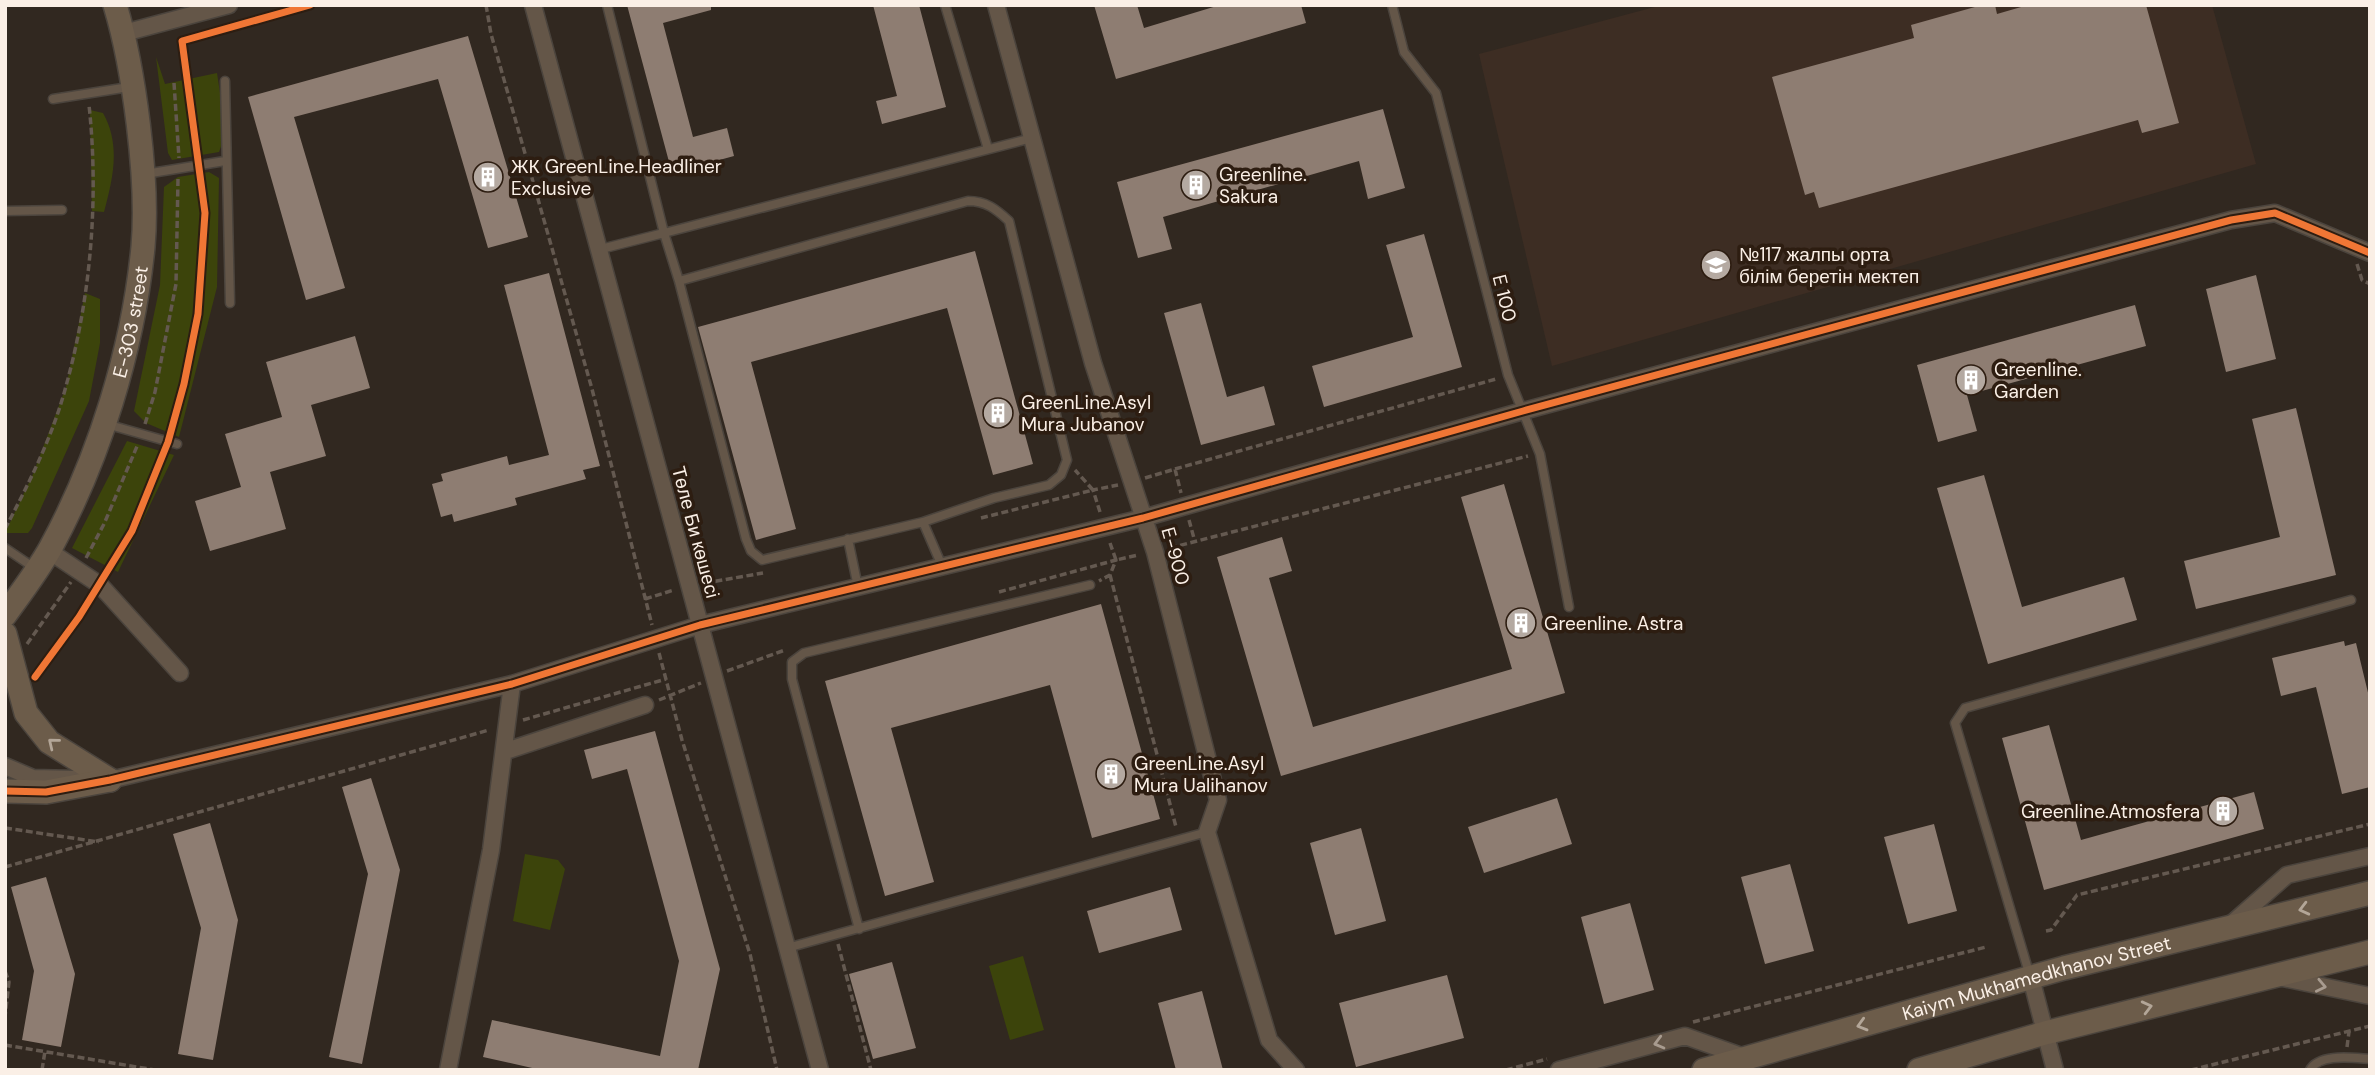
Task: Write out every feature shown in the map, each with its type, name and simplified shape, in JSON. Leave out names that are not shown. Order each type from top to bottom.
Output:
[{"type":"main road","name":"E-303 street","points":[[5,615],[42,560],[80,486],[103,423],[131,324],[143,246],[142,175],[124,33],[116,5]]},
{"type":"main road","points":[[5,634],[26,713],[49,742],[110,780]]},
{"type":"main road","points":[[5,791],[46,792],[110,780]]},
{"type":"main road","name":"Kaiym Mukhamedkhanov Street","points":[[1704,1070],[2031,978],[2370,893]]},
{"type":"main road","points":[[1919,1070],[1944,1065],[2045,1033],[2370,952]]},
{"type":"street","points":[[124,33],[229,5]]},
{"type":"street","name":"Төле Би көшесі","points":[[533,5],[820,1070]]},
{"type":"street","name":"E-900","points":[[996,5],[1093,363],[1155,552],[1218,800],[1207,832]]},
{"type":"street","points":[[5,766],[33,778],[110,780],[512,684],[700,625],[1143,518],[1523,411],[2231,220],[2275,213],[2370,253]]},
{"type":"street","points":[[42,560],[100,585],[180,673]]},
{"type":"street","points":[[448,1070],[491,850],[506,751],[512,684]]},
{"type":"street","points":[[506,751],[645,705]]},
{"type":"street","points":[[1207,832],[1269,1040],[1296,1070]]},
{"type":"street","points":[[2227,929],[2287,875],[2370,856]]},
{"type":"street","points":[[2272,976],[2370,996]]},
{"type":"street","points":[[2031,978],[2055,1070]]},
{"type":"street","points":[[1558,1063],[1685,1036],[1747,1058]]},
{"type":"lane","points":[[607,5],[664,233],[751,551],[762,560],[778,558],[923,522],[994,498],[1049,485],[1061,475],[1067,460],[1009,221],[998,210],[981,201],[968,201],[679,281]]},
{"type":"lane","points":[[945,5],[988,149]]},
{"type":"lane","name":"E 100","points":[[1392,5],[1404,52],[1436,93],[1508,375],[1540,454],[1569,607]]},
{"type":"lane","points":[[225,81],[230,303]]},
{"type":"lane","points":[[53,99],[132,87]]},
{"type":"lane","points":[[597,250],[1032,138]]},
{"type":"lane","points":[[142,175],[225,161]]},
{"type":"lane","points":[[5,211],[62,210]]},
{"type":"lane","points":[[103,423],[177,444]]},
{"type":"lane","points":[[923,522],[942,566]]},
{"type":"lane","points":[[848,539],[858,587]]},
{"type":"lane","points":[[5,548],[42,560]]},
{"type":"lane","points":[[859,929],[792,679],[792,662],[804,653],[1090,585]]},
{"type":"lane","points":[[2031,978],[1955,723],[1965,708],[2351,600]]},
{"type":"lane","points":[[787,947],[1207,832]]},
{"type":"lane","points":[[2310,1070],[2320,1062],[2346,1057],[2370,1059]]},
{"type":"path","points":[[486,5],[491,34],[592,389],[682,740],[750,954],[777,1070]]},
{"type":"path","points":[[5,529],[33,474],[66,387],[88,281],[94,200],[88,94]]},
{"type":"path","points":[[1175,469],[1508,375]]},
{"type":"path","points":[[1155,552],[1540,454]]},
{"type":"path","points":[[1110,575],[1180,839]]},
{"type":"path","points":[[5,867],[101,842],[666,679]]},
{"type":"path","points":[[2046,931],[2051,930],[2077,895],[2370,824]]},
{"type":"path","points":[[5,828],[101,842]]},
{"type":"path","points":[[836,935],[871,1070]]},
{"type":"path","points":[[1688,1023],[1986,947]]},
{"type":"path","points":[[5,971],[9,982],[5,1017]]},
{"type":"path","points":[[2191,1070],[2370,1026]]},
{"type":"path","points":[[5,1045],[155,1070]]},
{"type":"path","points":[[42,1070],[45,1051]]},
{"type":"path","points":[[1506,1070],[1558,1063]]},
{"type":"shaded area","name":"№117 жалпы орта білім беретін мектеп","points":[[1662,5],[2212,5],[2256,164],[1552,366],[1479,54]]},
{"type":"green space","points":[[156,57],[165,84],[217,73],[226,133],[219,152],[172,160],[168,153]]},
{"type":"green space","points":[[90,110],[103,113],[109,125],[114,149],[104,212],[92,211]]},
{"type":"green space","points":[[209,172],[219,178],[217,287],[179,437],[146,423],[134,411],[160,285],[164,187],[178,177]]},
{"type":"green space","points":[[85,293],[100,299],[100,343],[89,401],[32,528],[28,533],[5,533],[33,474],[66,387]]},
{"type":"green space","points":[[127,441],[174,455],[118,572],[72,548]]},
{"type":"green space","points":[[525,854],[558,860],[565,869],[550,930],[513,921]]},
{"type":"green space","points":[[1023,956],[1044,1030],[1010,1040],[989,966]]},
{"type":"building","points":[[627,5],[711,5],[711,10],[663,23],[693,137],[727,128],[734,156],[672,173]]},
{"type":"building","points":[[873,5],[919,5],[946,107],[882,124],[876,101],[897,96]]},
{"type":"building","points":[[1094,5],[1137,5],[1144,28],[1220,5],[1301,5],[1306,23],[1116,79]]},
{"type":"building","points":[[1982,5],[1995,5],[1997,14],[2028,5],[2146,5],[2179,123],[2142,133],[2138,120],[1819,208],[1814,192],[1805,195],[1772,77],[1914,38],[1911,25]]},
{"type":"building","name":"ЖК GreenLine.Headliner Exclusive","points":[[468,36],[528,237],[488,248],[438,79],[294,117],[345,288],[306,300],[248,97]]},
{"type":"building","name":"Greenline. Sakura","points":[[1383,109],[1405,188],[1368,199],[1359,161],[1163,217],[1172,249],[1138,258],[1117,182]]},
{"type":"building","points":[[1424,234],[1462,367],[1324,407],[1312,366],[1413,337],[1386,245]]},
{"type":"building","name":"GreenLine.Asyl Mura Jubanov","points":[[975,251],[1033,464],[993,475],[947,308],[751,362],[796,529],[756,540],[698,327]]},
{"type":"building","points":[[549,273],[600,466],[583,470],[586,479],[515,498],[517,505],[454,522],[452,514],[441,517],[432,484],[443,481],[441,474],[507,456],[509,465],[549,455],[504,285]]},
{"type":"building","points":[[2256,275],[2276,359],[2226,372],[2206,289]]},
{"type":"building","points":[[1201,303],[1227,397],[1264,386],[1275,425],[1201,445],[1164,313]]},
{"type":"building","name":"Greenline. Garden","points":[[2135,305],[2146,346],[1967,395],[1977,431],[1938,442],[1917,365]]},
{"type":"building","points":[[355,336],[370,388],[311,405],[326,456],[270,472],[286,529],[210,551],[195,501],[241,487],[225,434],[282,417],[266,362]]},
{"type":"building","points":[[2296,408],[2336,575],[2196,609],[2184,561],[2280,537],[2252,419]]},
{"type":"building","points":[[1984,475],[2022,607],[2124,577],[2137,620],[1988,664],[1937,488]]},
{"type":"building","name":"Greenline. Astra","points":[[1504,484],[1565,693],[1281,776],[1217,557],[1282,537],[1292,571],[1269,578],[1313,727],[1512,669],[1461,497]]},
{"type":"building","name":"GreenLine.Asyl Mura Ualihanov","points":[[1101,604],[1160,819],[1092,838],[1050,685],[891,728],[934,882],[885,896],[825,681]]},
{"type":"building","points":[[2344,641],[2345,646],[2356,643],[2370,701],[2370,787],[2342,794],[2316,687],[2281,696],[2272,658]]},
{"type":"building","name":"Greenline.Atmosfera","points":[[2049,725],[2081,840],[2254,792],[2264,829],[2044,890],[2002,738]]},
{"type":"building","points":[[655,731],[720,969],[698,1070],[541,1070],[483,1057],[492,1020],[660,1056],[679,961],[627,769],[592,779],[584,750]]},
{"type":"building","points":[[371,778],[400,870],[362,1064],[329,1057],[368,874],[342,787]]},
{"type":"building","points":[[1557,798],[1572,844],[1484,873],[1468,827]]},
{"type":"building","points":[[210,823],[238,920],[213,1060],[178,1054],[201,928],[173,834]]},
{"type":"building","points":[[1934,824],[1957,911],[1908,924],[1884,837]]},
{"type":"building","points":[[1361,828],[1386,921],[1335,935],[1310,843]]},
{"type":"building","points":[[1790,864],[1814,951],[1765,964],[1741,877]]},
{"type":"building","points":[[46,877],[75,974],[61,1047],[22,1040],[34,971],[11,887]]},
{"type":"building","points":[[1170,887],[1182,930],[1099,953],[1087,911]]},
{"type":"building","points":[[1630,903],[1654,990],[1604,1004],[1581,917]]},
{"type":"building","points":[[892,962],[916,1048],[873,1059],[849,974]]},
{"type":"building","points":[[1447,975],[1464,1038],[1356,1067],[1339,1003]]},
{"type":"building","points":[[1202,991],[1223,1070],[1176,1070],[1158,1003]]},
{"type":"cycle path","points":[[35,677],[79,617],[132,531],[168,442],[184,384],[198,314],[205,213],[182,41],[310,5]]},
{"type":"cycle path","points":[[5,791],[46,792],[110,780],[512,684],[700,625],[1143,518],[1523,411],[2231,220],[2275,213],[2370,253]]},
{"type":"place","name":"ЖК GreenLine.Headliner Exclusive","points":[[488,177]]},
{"type":"place","name":"Greenline. Sakura","points":[[1196,185]]},
{"type":"place","name":"№117 жалпы орта білім беретін мектеп","points":[[1716,265]]},
{"type":"place","name":"Greenline. Garden","points":[[1971,380]]},
{"type":"place","name":"GreenLine.Asyl Mura Jubanov","points":[[998,413]]},
{"type":"place","name":"Greenline. Astra","points":[[1521,623]]},
{"type":"place","name":"GreenLine.Asyl Mura Ualihanov","points":[[1111,774]]},
{"type":"place","name":"Greenline.Atmosfera","points":[[2223,811]]}]
